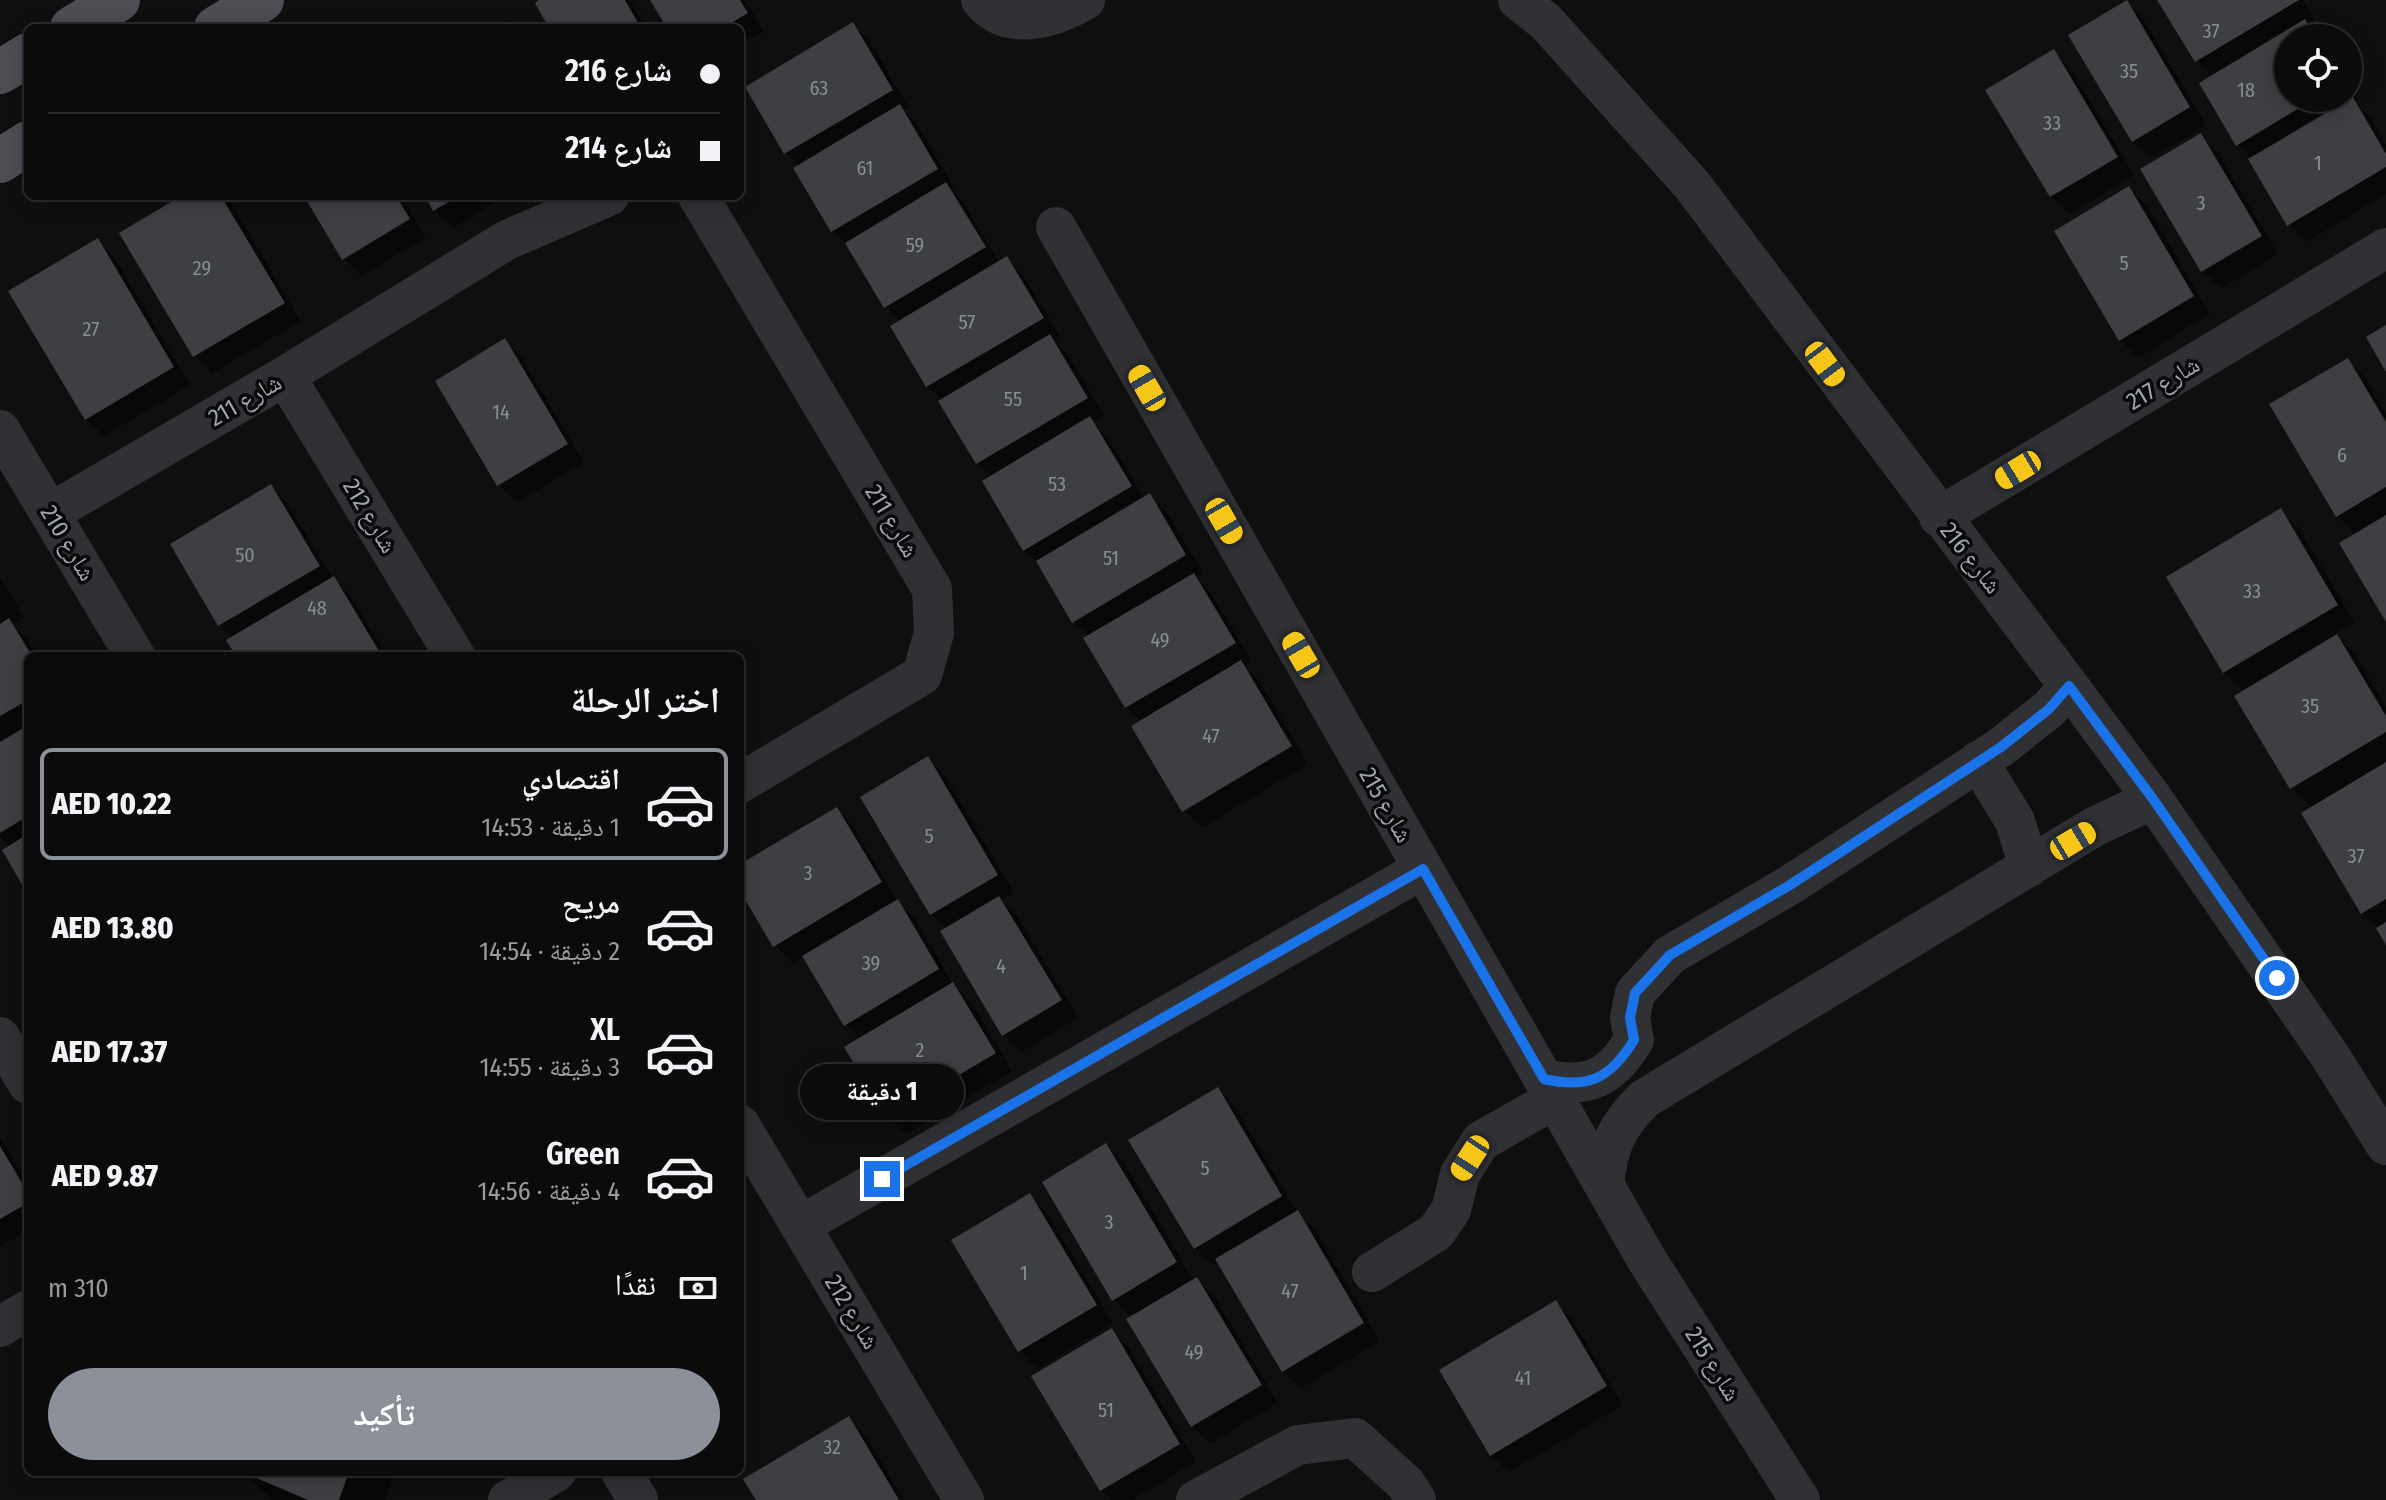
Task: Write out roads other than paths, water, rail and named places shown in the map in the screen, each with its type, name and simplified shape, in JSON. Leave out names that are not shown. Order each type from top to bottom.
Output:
[{"type":"main road","points":[[79,24],[118,0]]},
{"type":"main road","points":[[223,24],[262,0]]},
{"type":"main road","points":[[0,72],[24,57]]},
{"type":"main road","points":[[0,161],[24,146]]},
{"type":"street","points":[[981,0],[986,6],[1010,18],[1037,21],[1085,0]]},
{"type":"street","name":"شارع 216","points":[[1518,0],[1546,22],[1692,185],[2153,799],[2330,1056],[2386,1145]]},
{"type":"street","name":"شارع 211","points":[[50,513],[285,376],[507,240],[600,200]]},
{"type":"street","name":"شارع 211","points":[[700,200],[932,589],[934,633],[922,675],[744,781]]},
{"type":"street","name":"شارع 215","points":[[1056,227],[1647,1260],[1800,1500]]},
{"type":"street","name":"شارع 217","points":[[1939,517],[2386,248]]},
{"type":"street","name":"شارع 212","points":[[285,376],[453,652]]},
{"type":"street","name":"شارع 210","points":[[0,430],[133,652]]},
{"type":"street","points":[[1372,1272],[1436,1232],[1451,1210],[1460,1174],[1481,1141],[1549,1089],[1563,1083],[1584,1082],[1605,1075],[1621,1061],[1634,1040],[1630,1018],[1635,993],[1670,955],[1790,885],[2026,729],[2069,686]]},
{"type":"street","points":[[1978,761],[2015,821],[2029,867]]},
{"type":"street","points":[[1604,1185],[1606,1161],[1613,1137],[1644,1099],[2094,827],[2153,799]]},
{"type":"street","points":[[801,1225],[1423,869]]},
{"type":"street","points":[[1604,989],[1665,1086]]},
{"type":"street","points":[[0,1037],[24,1077]]},
{"type":"street","name":"شارع 212","points":[[744,1132],[964,1500]]},
{"type":"street","points":[[0,1327],[24,1312]]},
{"type":"street","points":[[1196,1500],[1298,1445],[1355,1438],[1406,1484],[1416,1500]]},
{"type":"street","points":[[508,1500],[549,1476]]},
{"type":"street","points":[[623,1476],[638,1500]]}]
